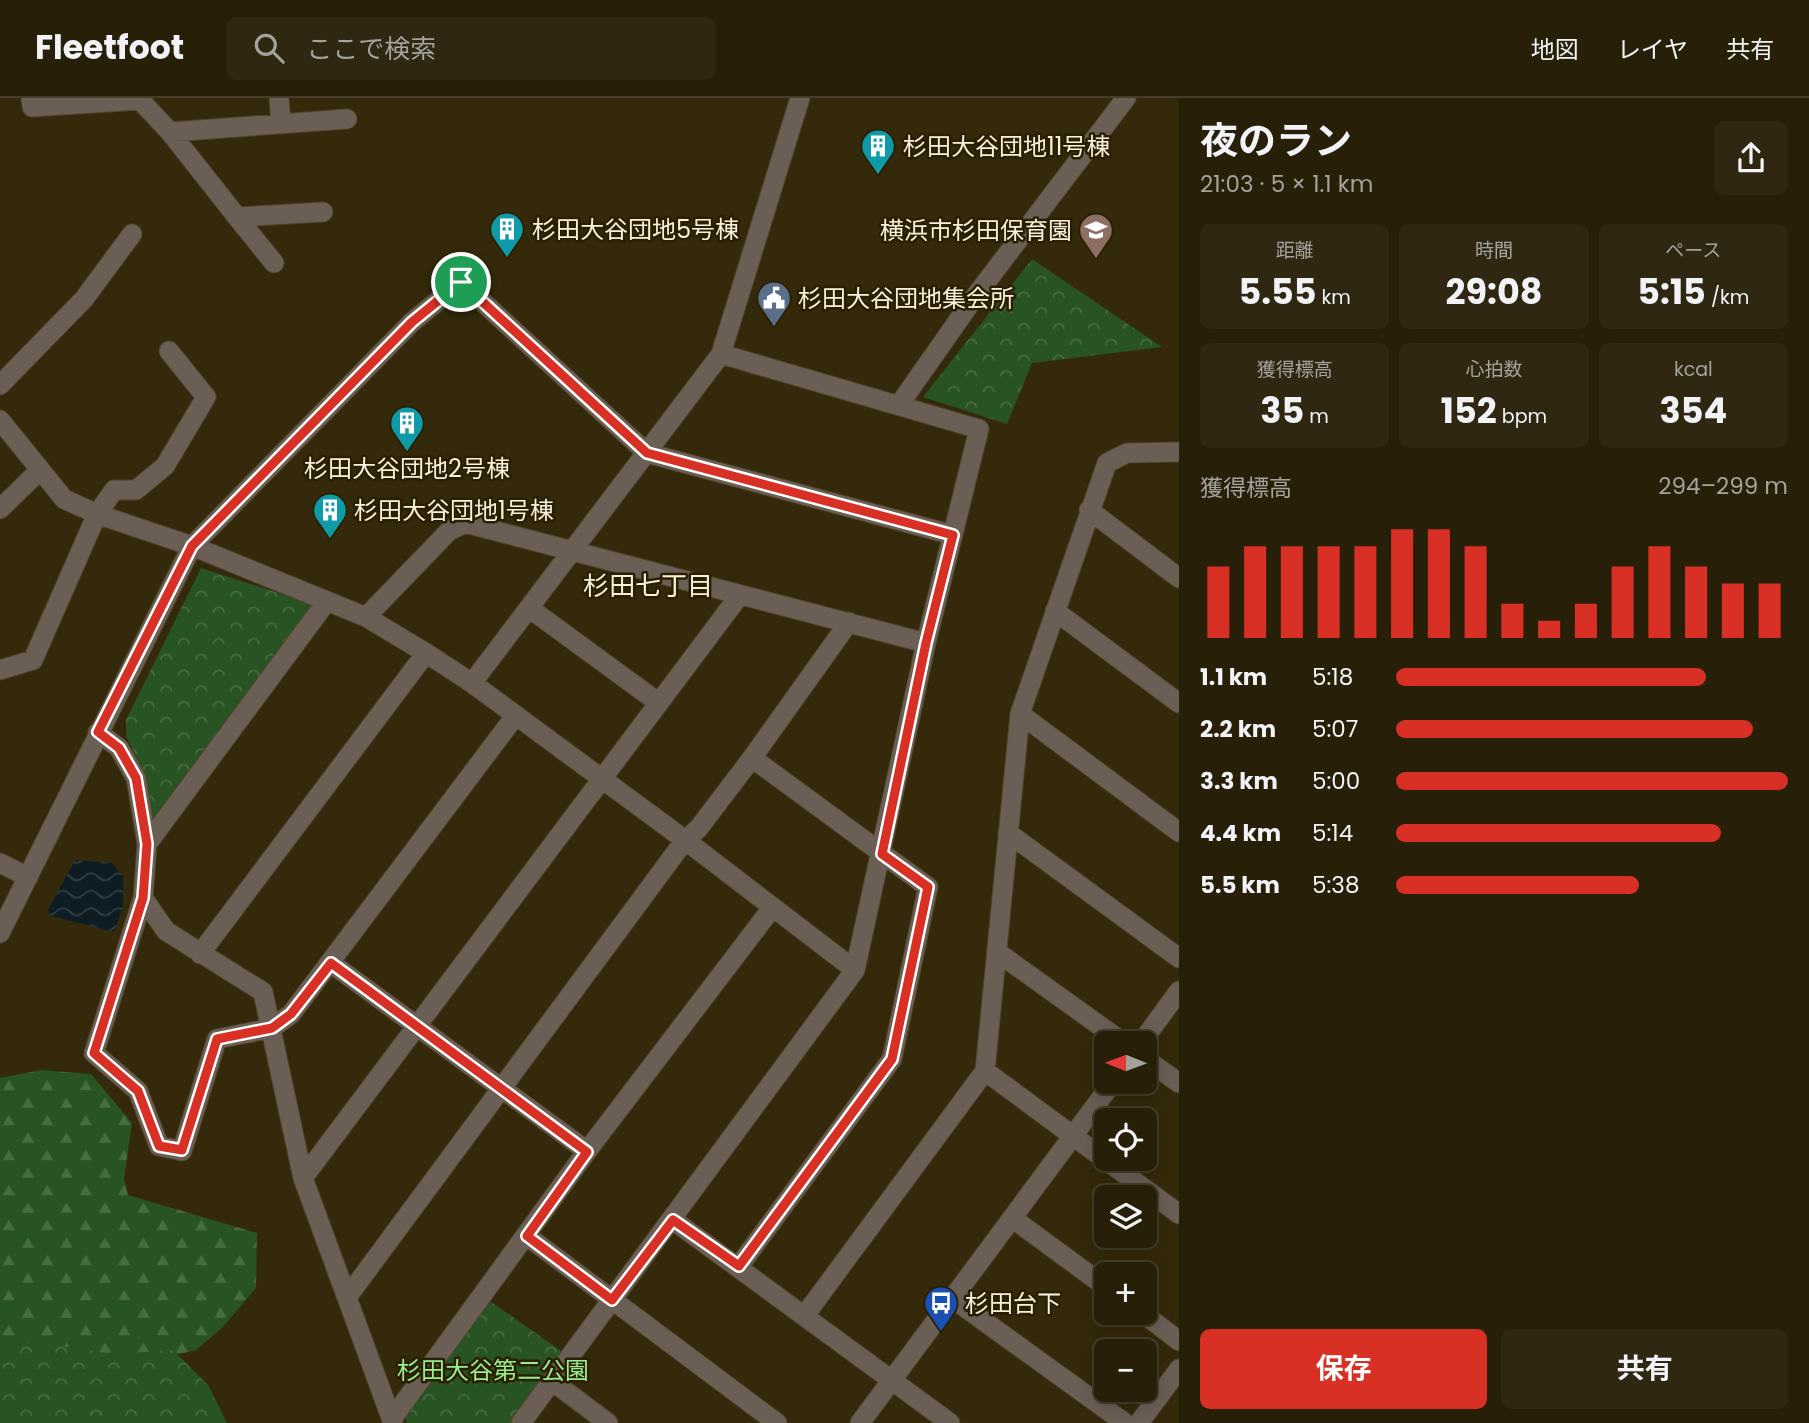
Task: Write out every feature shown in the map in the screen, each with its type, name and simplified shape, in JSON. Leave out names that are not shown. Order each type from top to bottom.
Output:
[{"type":"street","points":[[31,98],[32,107],[140,100],[170,132],[274,263]]},
{"type":"street","points":[[279,98],[281,123]]},
{"type":"street","points":[[472,683],[722,354],[800,98]]},
{"type":"street","points":[[899,405],[974,298],[1126,98]]},
{"type":"street","points":[[170,132],[347,119]]},
{"type":"street","points":[[237,217],[323,212]]},
{"type":"street","points":[[0,385],[84,299],[132,234]]},
{"type":"street","points":[[0,933],[192,546],[412,322],[461,282],[647,453],[953,535]]},
{"type":"street","points":[[0,670],[33,660],[97,514],[114,490],[136,490],[165,466],[206,397],[169,351]]},
{"type":"street","points":[[520,1423],[673,1220],[855,970],[926,643],[979,429],[722,354]]},
{"type":"street","points":[[0,420],[64,499],[97,514],[192,546],[366,617],[426,653],[516,715],[855,970]]},
{"type":"street","points":[[805,1315],[985,1072],[1020,714],[1107,463],[1127,453],[1179,452]]},
{"type":"street","points":[[0,509],[40,470]]},
{"type":"street","points":[[1089,510],[1179,578]]},
{"type":"street","points":[[366,617],[449,531],[465,523],[926,643]]},
{"type":"street","points":[[303,1178],[739,596]]},
{"type":"street","points":[[147,844],[327,601]]},
{"type":"street","points":[[529,608],[659,703]]},
{"type":"street","points":[[1055,611],[1179,703]]},
{"type":"street","points":[[348,1297],[685,840],[698,830],[752,758],[849,622]]},
{"type":"street","points":[[200,954],[426,653]]},
{"type":"street","points":[[1020,714],[1179,832]]},
{"type":"street","points":[[98,732],[119,748],[136,778],[147,844],[143,898],[94,1053],[138,1091],[159,1146],[182,1150],[217,1039],[272,1028],[291,1014],[516,715]]},
{"type":"street","points":[[739,1266],[892,1059],[928,887],[752,758]]},
{"type":"street","points":[[1008,834],[1179,958]]},
{"type":"street","points":[[0,863],[28,877]]},
{"type":"street","points":[[143,898],[166,931],[263,992],[303,1178],[393,1421]]},
{"type":"street","points":[[393,1421],[587,1152],[772,908]]},
{"type":"street","points":[[997,952],[1107,1031]]},
{"type":"street","points":[[331,963],[587,1152]]},
{"type":"street","points":[[1150,1031],[1179,991]]},
{"type":"street","points":[[1157,1067],[1179,1083]]},
{"type":"street","points":[[985,1072],[1179,1214]]},
{"type":"street","points":[[860,1423],[1104,1094]]},
{"type":"street","points":[[1012,1217],[1094,1278]]},
{"type":"street","points":[[673,1220],[950,1423]]},
{"type":"street","points":[[527,1236],[777,1423]]},
{"type":"street","points":[[952,1298],[1125,1423]]},
{"type":"street","points":[[1157,1324],[1179,1341]]},
{"type":"street","points":[[1139,1423],[1179,1369]]},
{"type":"street","points":[[552,1381],[608,1423]]},
{"type":"green space","points":[[1032,259],[1162,347],[1032,363],[1007,424],[923,397]]},
{"type":"green space","points":[[201,568],[316,605],[160,818],[149,817],[144,772],[126,736],[126,720]]},
{"type":"green space","points":[[41,1070],[91,1074],[132,1123],[124,1179],[128,1195],[257,1233],[256,1288],[222,1328],[196,1350],[120,1369],[0,1361],[0,1078]]},
{"type":"green space","name":"杉田大谷第二公園","points":[[487,1299],[564,1353],[511,1423],[407,1423],[403,1412]]},
{"type":"green space","points":[[0,1343],[50,1344],[112,1354],[173,1350],[208,1385],[227,1423],[0,1423]]},
{"type":"water","points":[[75,860],[112,863],[123,876],[123,907],[114,932],[51,916],[48,910]]},
{"type":"place","name":"杉田大谷団地11号棟","points":[[878,176]]},
{"type":"place","name":"杉田大谷団地5号棟","points":[[507,259]]},
{"type":"place","name":"横浜市杉田保育園","points":[[1096,260]]},
{"type":"place","name":"杉田大谷団地集会所","points":[[774,328]]},
{"type":"place","name":"杉田大谷団地2号棟","points":[[407,453]]},
{"type":"place","name":"杉田大谷団地1号棟","points":[[330,540]]},
{"type":"place","name":"杉田台下","points":[[941,1333]]},
{"type":"district","name":"杉田七丁目","points":[[648,586]]},
{"type":"route","points":[[461,282],[647,453],[953,535],[926,643],[882,854],[928,887],[892,1059],[739,1266],[673,1220],[612,1300],[527,1236],[587,1152],[331,963],[291,1014],[272,1028],[217,1039],[182,1150],[159,1146],[138,1091],[94,1053],[143,898],[147,844],[136,778],[119,748],[98,732],[192,546],[412,322],[461,282]]}]
